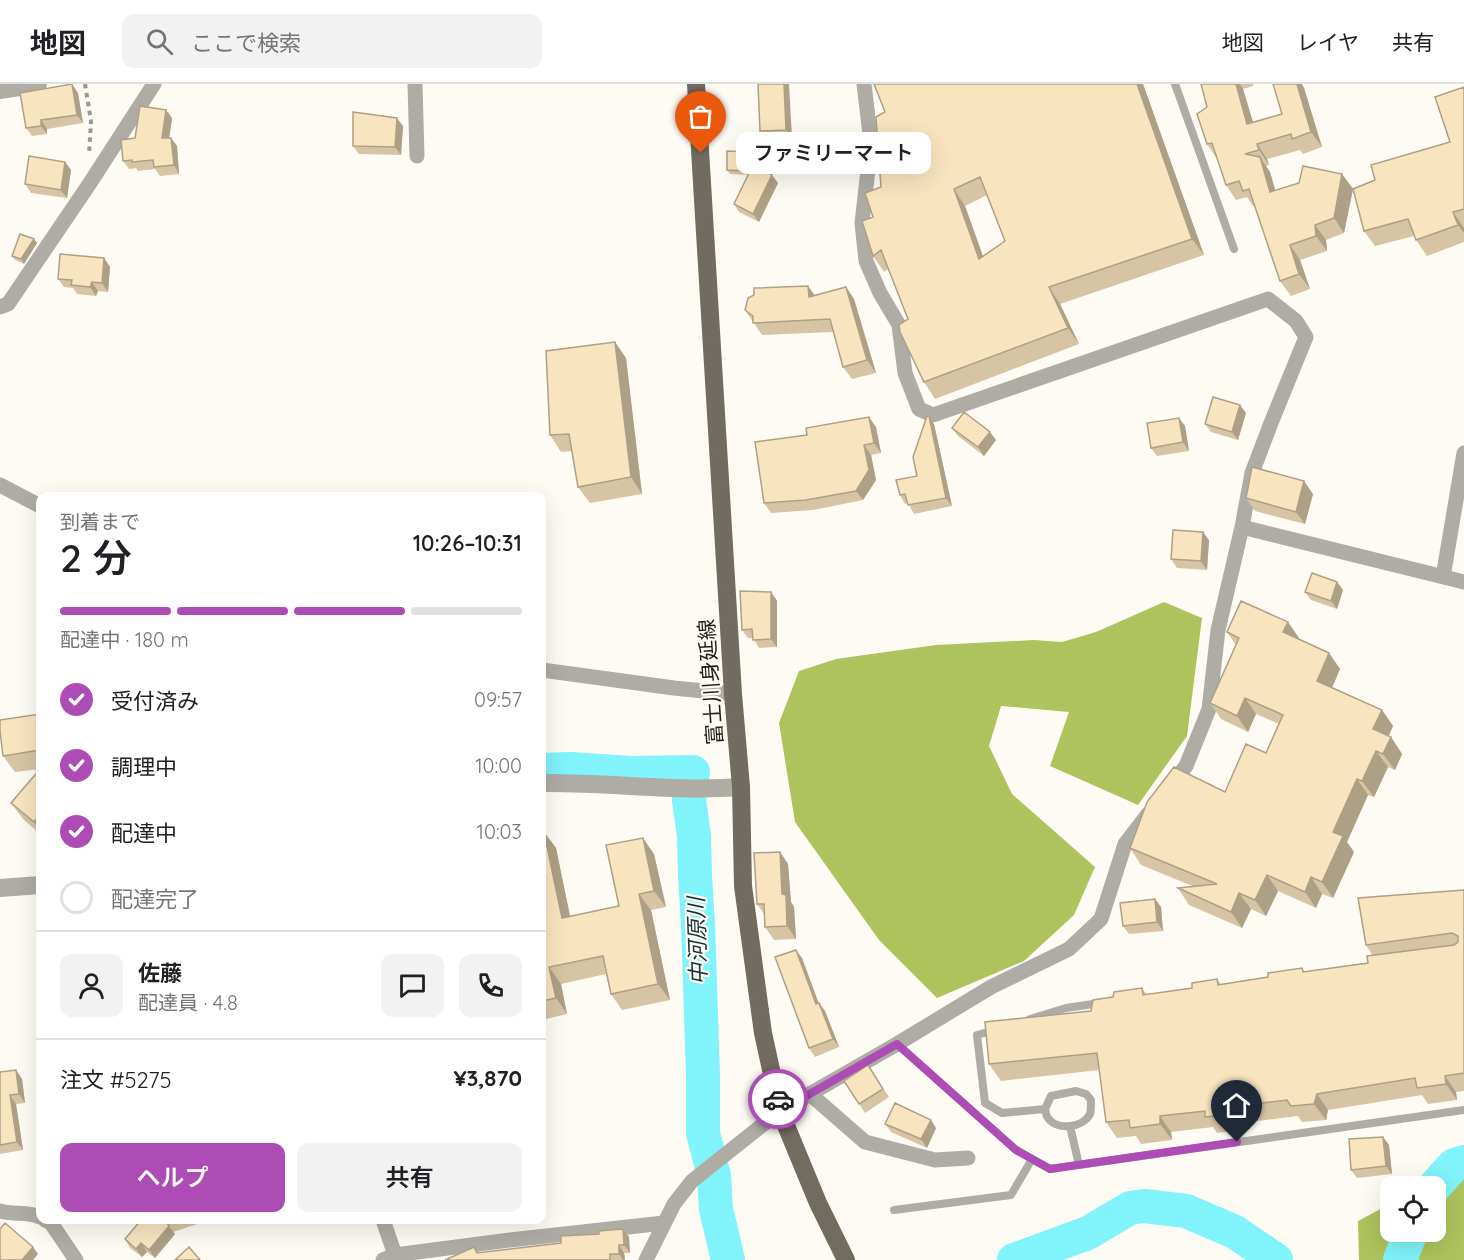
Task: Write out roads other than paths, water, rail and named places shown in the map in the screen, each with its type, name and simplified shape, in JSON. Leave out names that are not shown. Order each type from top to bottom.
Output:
[{"type":"main road","name":"富士川身延線","points":[[696,84],[733,694],[741,788],[743,886],[763,1033],[780,1111],[818,1203],[845,1259]]},
{"type":"street","points":[[0,90],[38,84]]},
{"type":"street","points":[[0,307],[8,304],[154,84]]},
{"type":"street","points":[[415,84],[417,156]]},
{"type":"street","points":[[646,1260],[674,1204],[692,1180],[780,1111],[992,987],[1069,949],[1101,919],[1125,844],[1186,766],[1209,709],[1218,630],[1252,473],[1306,337],[1296,321],[1268,299],[933,415],[919,409],[905,373],[899,325],[880,293],[866,261],[862,223],[871,143],[864,84]]},
{"type":"street","points":[[1443,577],[1464,453]]},
{"type":"street","points":[[0,485],[36,504]]},
{"type":"street","points":[[1242,526],[1464,582]]},
{"type":"street","points":[[546,671],[733,694]]},
{"type":"street","points":[[546,783],[683,789],[741,788]]},
{"type":"street","points":[[0,888],[36,885]]},
{"type":"street","points":[[810,1094],[865,1142],[935,1160],[969,1158]]},
{"type":"street","points":[[0,1211],[9,1214],[36,1215]]},
{"type":"street","points":[[384,1224],[389,1257],[510,1240],[664,1223]]},
{"type":"street","points":[[52,1224],[76,1260]]},
{"type":"lane","points":[[1175,84],[1234,249]]},
{"type":"lane","points":[[1021,1022],[1066,1008],[1112,1002]]},
{"type":"lane","points":[[999,1029],[977,1035],[985,1103],[1002,1113],[1045,1109]]},
{"type":"lane","points":[[897,1044],[1016,1150],[1050,1169],[1464,1110]]},
{"type":"lane","points":[[1076,1091],[1086,1094],[1091,1100],[1090,1114],[1084,1122],[1070,1126],[1056,1125],[1048,1118],[1045,1109],[1051,1096],[1076,1091]]},
{"type":"lane","points":[[1070,1126],[1079,1165]]},
{"type":"lane","points":[[894,1210],[1011,1195],[1032,1159]]},
{"type":"waterway","name":"中河原川","points":[[546,770],[632,773],[693,772],[689,800],[694,836],[698,925],[703,1133],[714,1176],[716,1209],[728,1260]]},
{"type":"waterway","name":"中河原川","points":[[1444,1176],[1454,1165],[1464,1162]]},
{"type":"waterway","name":"中河原川","points":[[1014,1260],[1088,1233],[1130,1208],[1144,1206],[1186,1211],[1235,1232],[1276,1260]]},
{"type":"waterway","name":"中河原川","points":[[1400,1260],[1407,1242]]},
{"type":"place","name":"ファミリーマート","points":[[701,153]]}]
